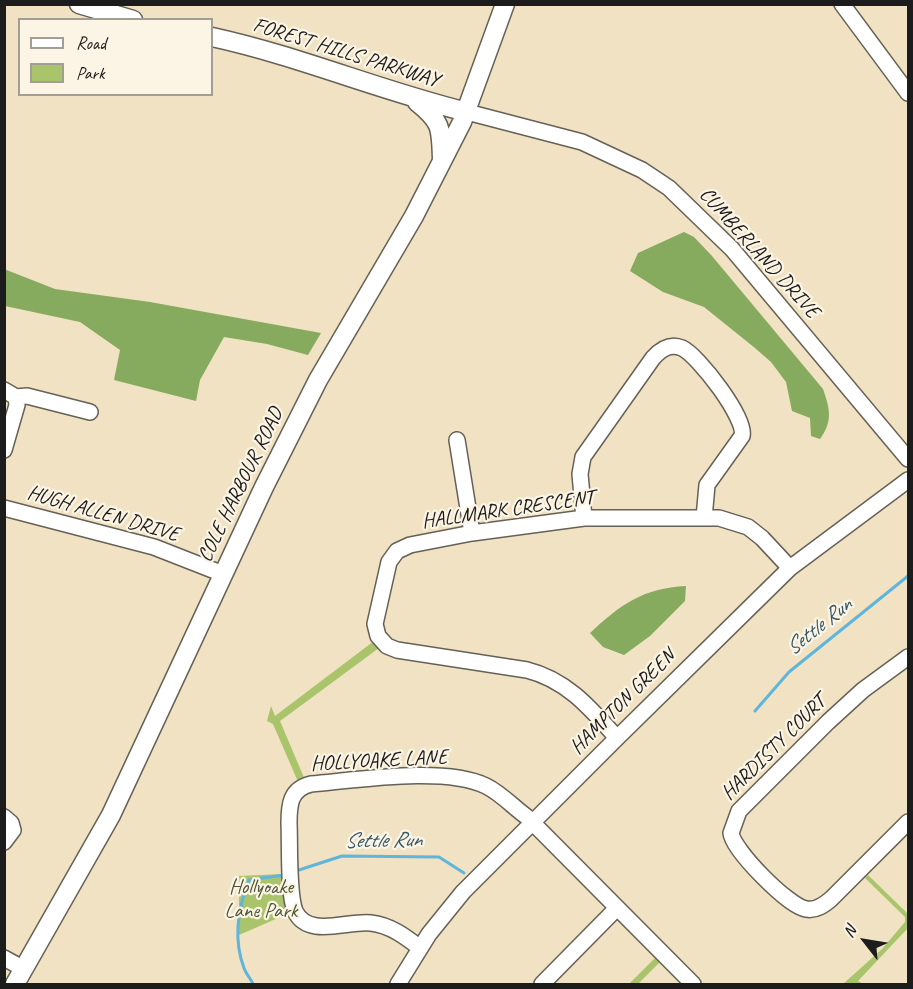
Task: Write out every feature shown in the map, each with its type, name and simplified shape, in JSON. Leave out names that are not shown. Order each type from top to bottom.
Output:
[{"type":"main road","points":[[79,4],[126,18]]},
{"type":"main road","name":"COLE HARBOUR ROAD","points":[[19,977],[111,815],[223,574],[318,380],[414,216],[467,112],[505,4]]},
{"type":"main road","name":"FOREST HILLS PARKWAY","points":[[213,37],[304,61],[413,99],[467,112]]},
{"type":"main road","points":[[413,99],[436,117],[441,130],[442,162]]},
{"type":"street","points":[[842,4],[909,93]]},
{"type":"street","name":"CUMBERLAND DRIVE","points":[[467,112],[582,142],[642,170],[669,188],[732,249],[909,459]]},
{"type":"street","points":[[584,518],[580,474],[585,452],[653,358],[662,349],[671,346],[681,348],[691,355],[728,399],[744,427],[742,436],[707,485],[704,518]]},
{"type":"street","points":[[10,393],[90,412]]},
{"type":"street","points":[[4,450],[17,405],[10,393]]},
{"type":"street","points":[[457,440],[472,533]]},
{"type":"street","name":"HAMPTON GREEN","points":[[398,984],[420,948],[463,892],[617,738],[790,568],[909,480]]},
{"type":"street","name":"HUGH ALLEN DRIVE","points":[[4,508],[154,547],[223,574]]},
{"type":"street","name":"HALLMARK CRESCENT","points":[[617,738],[574,693],[546,676],[521,669],[397,650],[387,646],[378,636],[375,621],[388,564],[395,553],[408,545],[472,533],[584,518],[704,518],[726,519],[748,527],[762,538],[790,568]]},
{"type":"street","name":"HARDISTY COURT","points":[[909,657],[863,690],[828,722],[739,811],[732,822],[731,833],[736,848],[764,876],[796,906],[810,909],[818,908],[831,899],[909,822]]},
{"type":"street","name":"HOLLYOAKE LANE","points":[[420,948],[399,933],[369,922],[318,927],[308,924],[298,916],[292,900],[290,852],[289,804],[294,794],[311,784],[454,777],[474,781],[493,790],[532,822]]},
{"type":"street","points":[[4,817],[11,822],[13,830],[4,842]]},
{"type":"street","points":[[532,822],[693,984]]},
{"type":"street","points":[[542,984],[616,909]]},
{"type":"street","points":[[4,958],[19,977]]},
{"type":"green space","points":[[684,232],[694,237],[712,256],[823,389],[829,421],[820,439],[811,436],[810,418],[792,411],[786,382],[771,362],[704,307],[663,292],[630,271],[638,253]]},
{"type":"green space","points":[[4,269],[55,289],[150,302],[321,333],[308,355],[267,344],[224,337],[200,380],[196,401],[114,380],[120,350],[80,322],[5,306]]},
{"type":"green space","points":[[686,586],[685,601],[650,636],[624,655],[603,647],[590,633],[622,606],[645,594],[671,587]]},
{"type":"green space","points":[[374,641],[379,648],[280,721],[305,780],[299,784],[273,724],[267,721],[271,706],[275,716]]},
{"type":"green space","name":"Hollyoake Lane Park","points":[[282,874],[285,915],[239,935],[239,876]]},
{"type":"green space","points":[[868,875],[908,914],[908,928],[858,981],[863,984],[843,984],[882,949],[905,922],[905,917],[865,878]]},
{"type":"green space","points":[[656,957],[661,961],[638,984],[629,984]]},
{"type":"waterway","name":"Settle Run","points":[[755,711],[789,672],[908,576]]},
{"type":"waterway","name":"Settle Run","points":[[299,870],[342,856],[439,857],[464,873]]},
{"type":"waterway","name":"Settle Run","points":[[253,984],[244,968],[239,946],[238,924],[242,901],[249,880],[284,875]]}]
